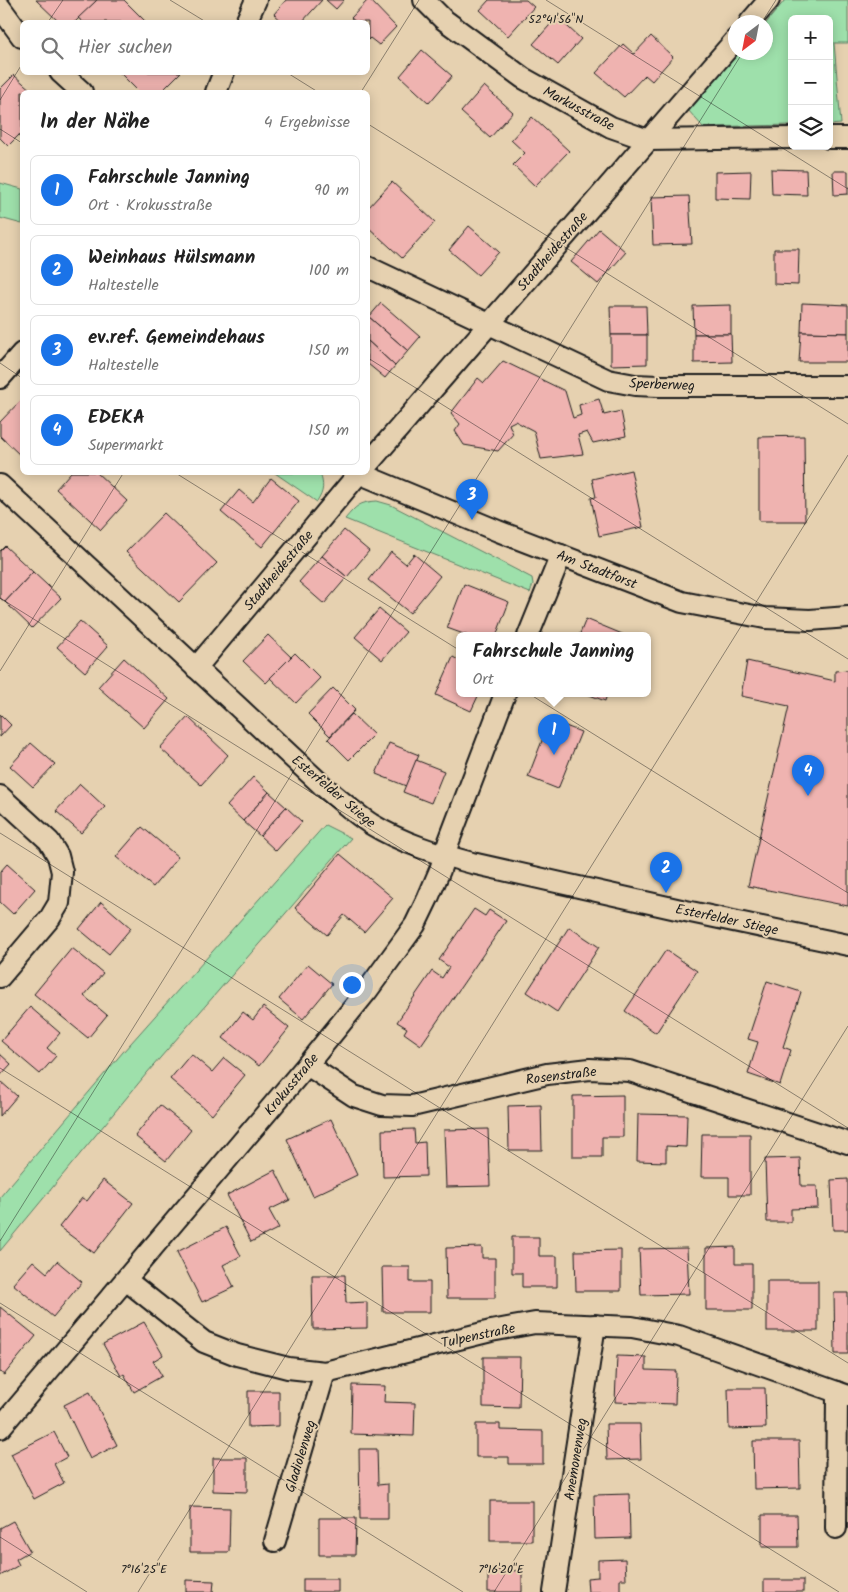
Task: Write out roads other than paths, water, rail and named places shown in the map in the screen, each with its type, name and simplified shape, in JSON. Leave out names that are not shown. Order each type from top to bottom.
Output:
[{"type":"street","points":[[247,20],[256,0]]},
{"type":"street","name":"Markusstraße","points":[[424,0],[443,19],[523,78],[611,127],[648,140],[788,138]]},
{"type":"street","points":[[756,15],[769,0]]},
{"type":"street","points":[[0,7],[20,34]]},
{"type":"street","name":"Stadtheidestraße","points":[[370,461],[728,48]]},
{"type":"street","points":[[63,75],[80,90]]},
{"type":"street","points":[[217,90],[223,75]]},
{"type":"street","points":[[833,138],[848,138]]},
{"type":"street","name":"Sperberweg","points":[[370,268],[608,380],[635,385],[848,386]]},
{"type":"street","points":[[0,378],[20,355]]},
{"type":"street","name":"Stadtheidestraße","points":[[196,668],[358,475]]},
{"type":"street","name":"Am Stadtforst","points":[[370,475],[561,555],[682,602],[765,618],[810,620],[848,618]]},
{"type":"street","name":"Esterfelder Stiege","points":[[0,485],[316,779],[352,810],[392,836],[445,856],[681,910],[848,944]]},
{"type":"street","points":[[530,632],[561,555]]},
{"type":"street","name":"Krokusstraße","points":[[0,1428],[307,1065],[367,991],[415,924],[445,856],[504,697]]},
{"type":"street","points":[[0,796],[49,842],[58,856],[62,872],[59,903],[50,918],[0,977]]},
{"type":"street","name":"Rosenstraße","points":[[307,1065],[354,1096],[382,1105],[412,1106],[547,1074],[590,1069],[630,1071],[848,1143]]},
{"type":"street","name":"Tulpenstraße","points":[[126,1280],[204,1342],[238,1355],[288,1368],[326,1372],[491,1330],[536,1323],[595,1325],[632,1327],[679,1336],[842,1394]]},
{"type":"street","name":"Anemonenweg","points":[[554,1592],[595,1325]]},
{"type":"street","name":"Gladiolenweg","points":[[275,1541],[326,1372]]},
{"type":"street","points":[[836,1528],[842,1394]]},
{"type":"place","name":"ev.ref. Gemeindehaus","points":[[472,520]]},
{"type":"place","name":"Fahrschule Janning","points":[[554,755]]},
{"type":"place","name":"EDEKA","points":[[808,796]]},
{"type":"place","name":"Weinhaus Hülsmann","points":[[666,893]]}]
